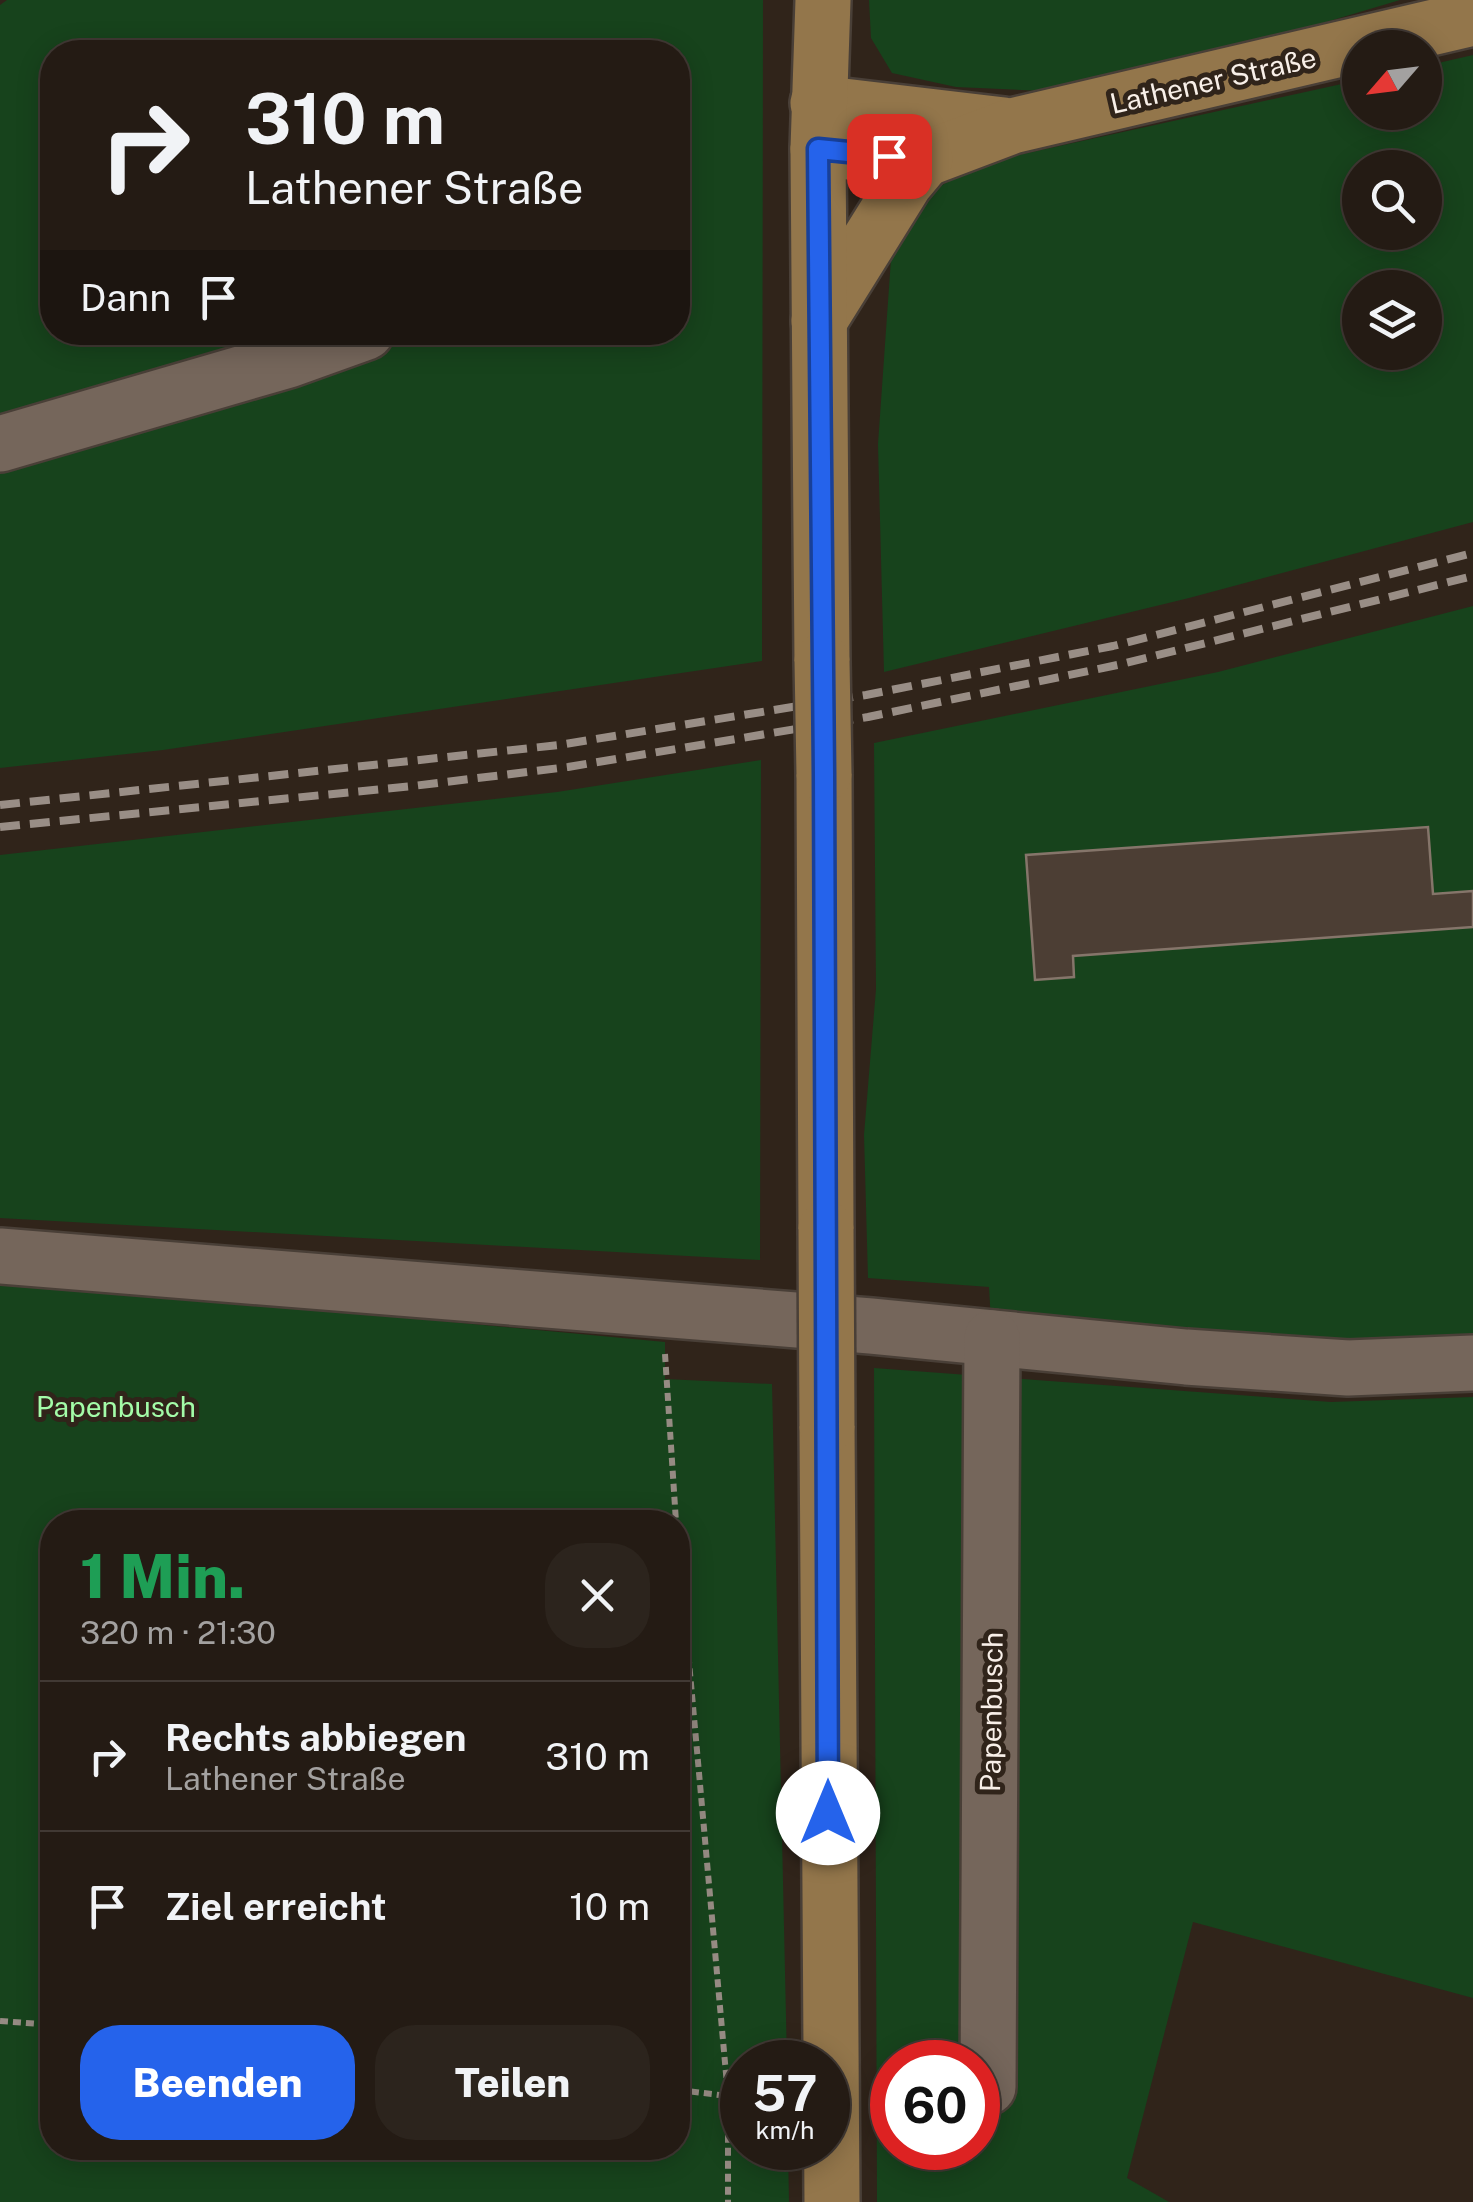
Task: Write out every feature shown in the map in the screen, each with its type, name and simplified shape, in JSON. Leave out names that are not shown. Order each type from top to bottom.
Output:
[{"type":"main road","points":[[823,0],[818,126],[832,2202]]},
{"type":"main road","name":"Lathener Straße","points":[[818,126],[925,158],[1012,126],[1473,18]]},
{"type":"main road","name":"Lathener Straße","points":[[818,126],[1012,126]]},
{"type":"main road","points":[[819,321],[905,183],[925,158]]},
{"type":"street","points":[[0,444],[330,345]]},
{"type":"street","points":[[0,1256],[1348,1368],[1473,1363]]},
{"type":"street","name":"Papenbusch","points":[[988,2040],[992,1338]]},
{"type":"path","points":[[664,1309],[664,1379],[675,1510]]},
{"type":"path","points":[[690,1673],[723,2040]]},
{"type":"path","points":[[0,2021],[40,2024]]},
{"type":"path","points":[[690,2091],[720,2095]]},
{"type":"path","points":[[728,2170],[728,2202]]},
{"type":"green space","points":[[7,0],[763,0],[762,661],[163,750],[0,768],[0,5]]},
{"type":"green space","points":[[869,0],[1400,0],[1188,63],[1044,91],[956,87],[892,73],[871,38]]},
{"type":"green space","points":[[1473,55],[1473,522],[1189,598],[884,672],[878,444],[891,259],[926,194],[982,163],[1342,84],[1342,130],[1442,130],[1442,62]]},
{"type":"green space","points":[[1473,606],[1473,1363],[992,1338],[989,1287],[868,1278],[864,1135],[876,989],[874,743],[1218,672]]},
{"type":"green space","points":[[761,760],[760,1260],[0,1218],[0,855],[557,792]]},
{"type":"green space","name":"Papenbusch","points":[[0,1280],[665,1342],[665,1379],[772,1384],[787,2040],[720,2040],[720,2170],[788,2170],[789,2202],[0,2202]]},
{"type":"green space","points":[[874,1368],[1331,1402],[1473,1397],[1473,1998],[1193,1922],[1127,2178],[1169,2202],[877,2202],[877,2170],[1000,2170],[1000,2040],[876,2040]]},
{"type":"building","points":[[1428,827],[1433,894],[1473,891],[1473,927],[1073,956],[1074,977],[1035,980],[1026,855]]},
{"type":"railway","points":[[0,805],[559,745],[866,695],[1113,646],[1473,553]]},
{"type":"railway","points":[[0,827],[568,767],[868,717],[1122,664],[1473,576]]},
{"type":"route","points":[[828,1813],[818,149],[889,156]]}]
